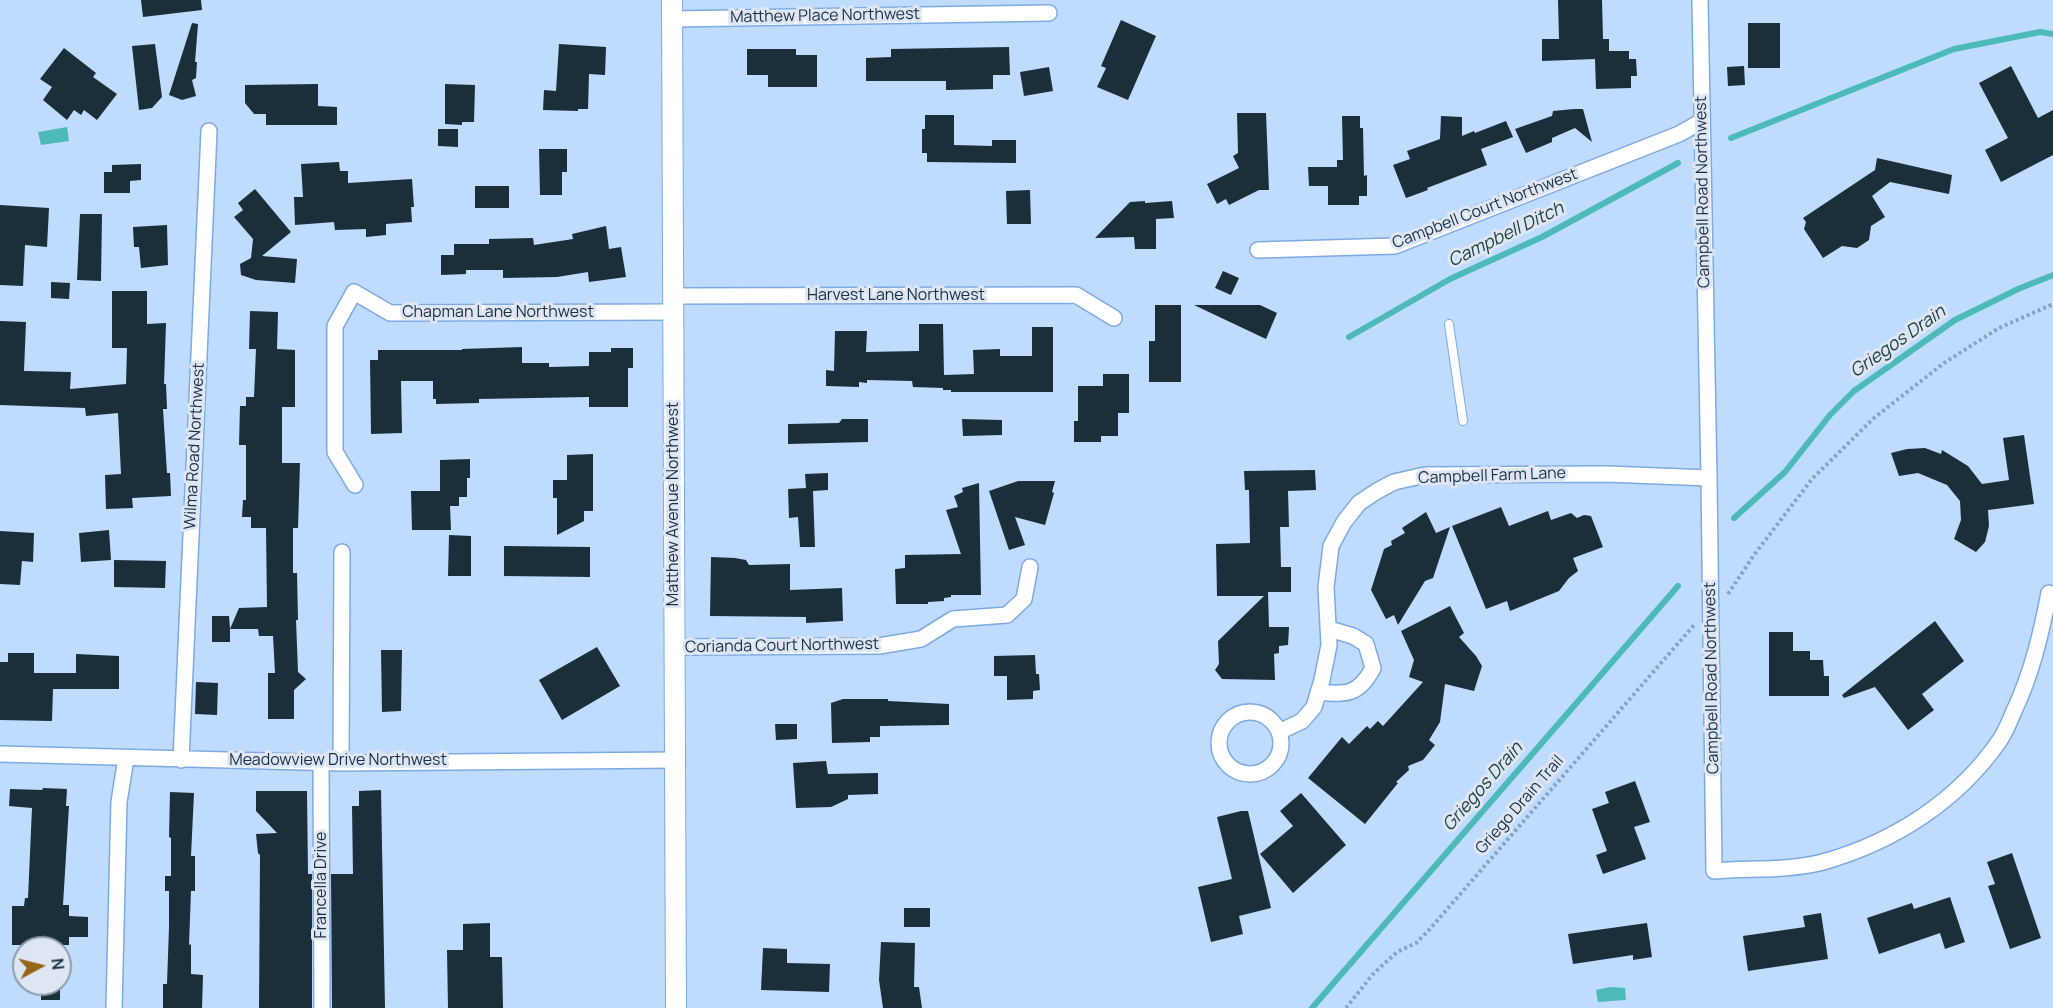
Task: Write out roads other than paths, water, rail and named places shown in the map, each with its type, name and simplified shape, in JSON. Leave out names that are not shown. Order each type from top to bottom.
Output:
[{"type":"street","name":"Campbell Road Northwest","points":[[1700,0],[1714,871],[1782,868],[1821,862],[1894,834],[1935,808],[1970,777],[2001,738],[2027,684],[2040,640],[2049,593]]},
{"type":"street","name":"Matthew Place Northwest","points":[[672,9],[1049,13]]},
{"type":"street","name":"Matthew Avenue Northwest","points":[[672,9],[676,1008]]},
{"type":"street","name":"Campbell Court Northwest","points":[[1258,250],[1395,246],[1679,134],[1701,121]]},
{"type":"street","name":"Wilma Road Northwest","points":[[181,760],[209,131]]},
{"type":"street","name":"Chapman Lane Northwest","points":[[355,485],[335,453],[335,326],[354,292],[390,313],[672,304]]},
{"type":"street","name":"Harvest Lane Northwest","points":[[672,304],[1076,295],[1114,318]]},
{"type":"street","name":"Campbell Farm Lane","points":[[1279,732],[1302,721],[1314,707],[1329,645],[1326,587],[1331,546],[1344,522],[1359,503],[1394,482],[1425,475],[1607,474],[1709,478]]},
{"type":"street","points":[[341,763],[342,552]]},
{"type":"street","name":"Corianda Court Northwest","points":[[675,647],[879,646],[921,639],[953,619],[1006,615],[1024,599],[1030,567]]},
{"type":"street","points":[[1318,692],[1343,694],[1357,689],[1367,679],[1373,668],[1366,644],[1353,636],[1329,629]]},
{"type":"street","points":[[1245,712],[1256,712],[1266,716],[1279,732],[1281,740],[1278,756],[1268,769],[1258,774],[1239,773],[1226,765],[1218,750],[1218,741],[1224,724],[1232,717],[1245,712]]},
{"type":"street","name":"Meadowview Drive Northwest","points":[[0,754],[341,763],[675,760]]},
{"type":"street","points":[[114,1008],[119,802],[126,758]]},
{"type":"street","name":"Francella Drive","points":[[321,762],[322,1008]]},
{"type":"lane","points":[[1449,324],[1462,421]]},
{"type":"waterway","name":"Campbell Ditch","points":[[1731,138],[1954,49],[2040,32],[2053,34]]},
{"type":"waterway","name":"Campbell Ditch","points":[[1349,337],[1450,279],[1542,237],[1678,163]]},
{"type":"waterway","name":"Griegos Drain","points":[[1734,518],[1785,472],[1830,415],[1854,391],[1955,320],[2018,289],[2053,275]]},
{"type":"waterway","name":"Griegos Drain","points":[[1312,1008],[1678,586]]}]
